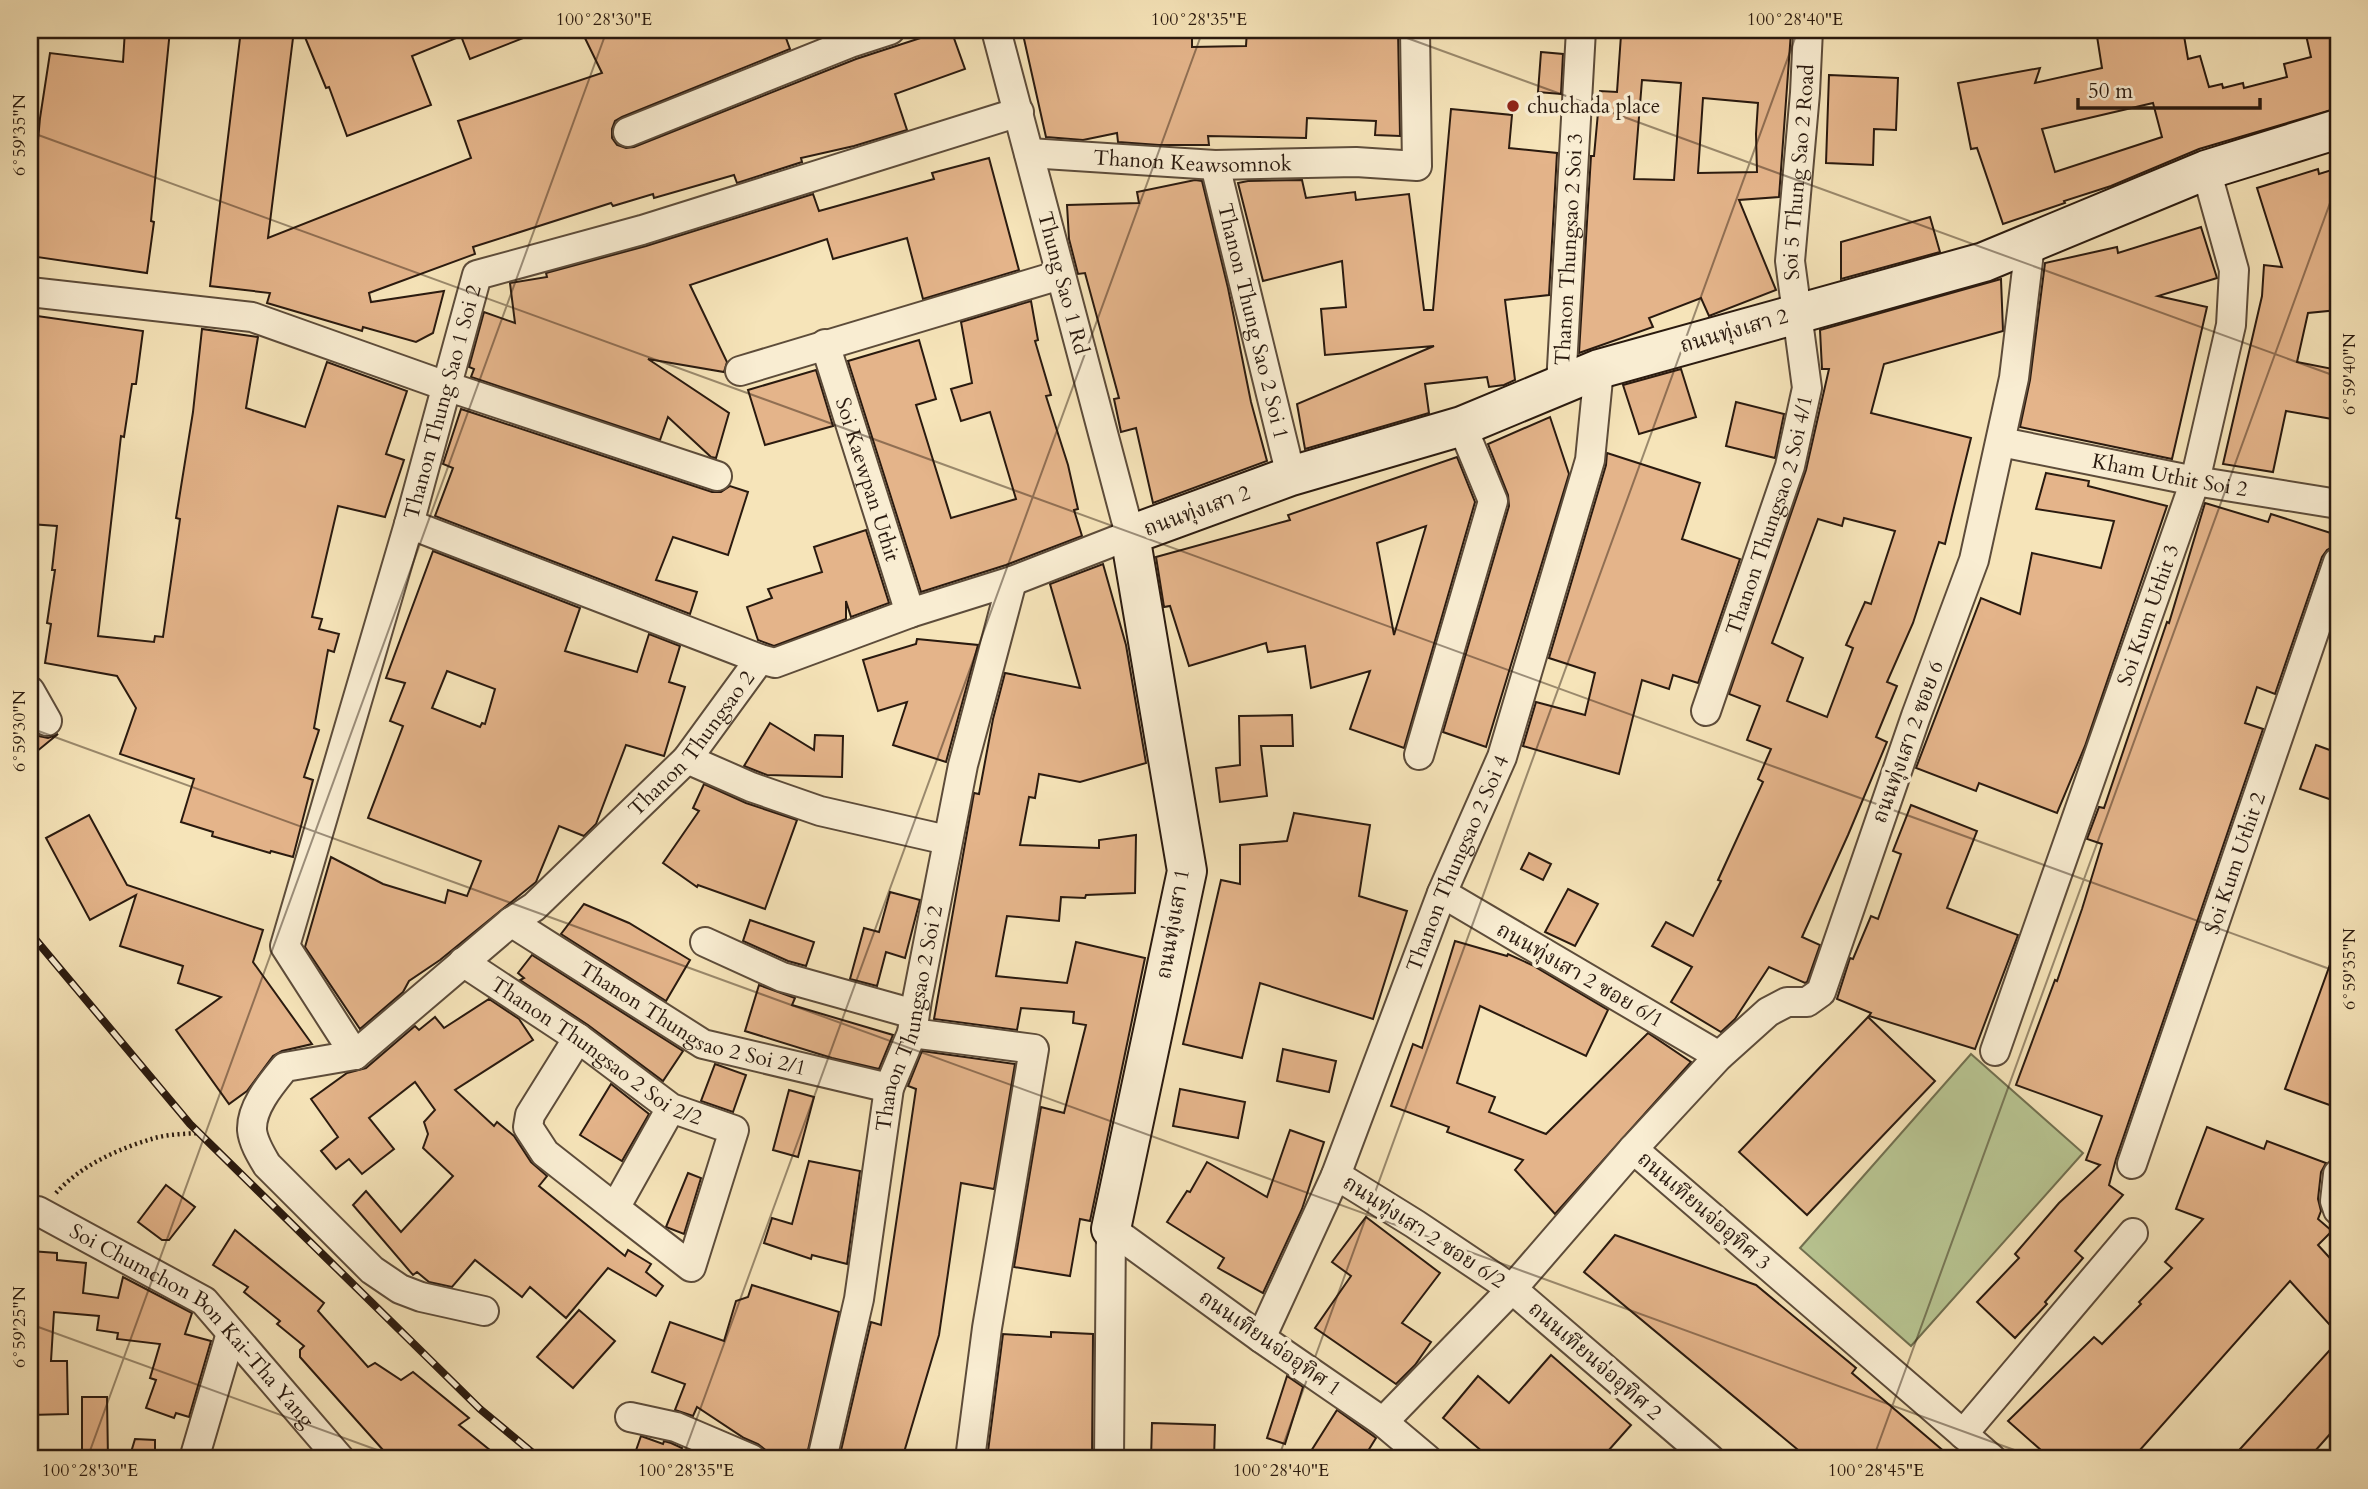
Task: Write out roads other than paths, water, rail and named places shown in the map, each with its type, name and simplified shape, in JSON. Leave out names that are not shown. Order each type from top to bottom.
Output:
[{"type":"street","points":[[628,132],[848,36],[890,30]]},
{"type":"street","name":"Thung Sao 1 Rd","points":[[996,30],[1130,535]]},
{"type":"street","name":"Thanon Keawsomnok","points":[[1029,153],[1215,165],[1356,162],[1417,166],[1415,30]]},
{"type":"street","name":"Thanon Thungsao 2 Soi 3","points":[[1561,385],[1581,30]]},
{"type":"street","name":"Soi 5 Thung Sao 2 Road","points":[[1798,313],[1790,261],[1808,30]]},
{"type":"street","name":"Thanon Thung Sao 1 Soi 2","points":[[355,1055],[285,946],[409,524],[477,275],[642,230],[1019,112]]},
{"type":"street","name":"ถนนทุ่งเสา 2","points":[[1130,535],[1291,476],[1462,426],[1599,369],[1984,262],[2206,170],[2338,129]]},
{"type":"street","name":"Thanon Thung Sao 2 Soi 1","points":[[1215,165],[1291,476]]},
{"type":"street","name":"Soi Kum Uthit 3","points":[[1995,1051],[2195,481],[2231,325],[2234,270],[2206,170]]},
{"type":"street","name":"ถนนทุ่งเสา 2 ซอย 6","points":[[1633,1149],[1719,1056],[1768,1012],[1787,1002],[1807,1002],[1821,992],[1916,716],[1974,560],[2014,378],[2030,244]]},
{"type":"street","points":[[740,371],[1060,275]]},
{"type":"street","points":[[30,292],[252,317],[446,386],[717,476]]},
{"type":"street","name":"Thanon Thungsao 2 Soi 4/1","points":[[1706,711],[1790,466],[1807,388],[1798,313]]},
{"type":"street","name":"Soi Kaewpan Uthit","points":[[825,344],[910,613]]},
{"type":"street","name":"Thanon Thungsao 2 Soi 4","points":[[1261,1338],[1336,1175],[1442,893],[1502,757],[1590,460],[1599,369]]},
{"type":"street","points":[[1419,755],[1493,502],[1462,426]]},
{"type":"street","name":"Kham Uthit Soi 2","points":[[2001,442],[2195,481],[2338,504]]},
{"type":"street","points":[[409,524],[760,659]]},
{"type":"street","name":"Thanon Thungsao 2","points":[[355,1055],[511,922],[534,907],[687,758],[760,659],[775,663],[910,613],[1012,581],[1130,535]]},
{"type":"street","name":"ถนนทุ่งเสา 1","points":[[1111,1229],[1187,871],[1130,535]]},
{"type":"street","name":"Soi Kum Uthit 2","points":[[2132,1164],[2338,562]]},
{"type":"street","name":"Thanon Thungsao 2 Soi 2","points":[[822,1459],[859,1299],[888,1088],[913,1023],[962,765],[1012,581]]},
{"type":"street","points":[[30,691],[47,721]]},
{"type":"street","points":[[687,758],[751,787],[820,811],[947,840]]},
{"type":"street","name":"ถนนทุ่งเสา 2 ซอย 6/1","points":[[1442,893],[1719,1056]]},
{"type":"street","name":"Thanon Thungsao 2 Soi 2/1","points":[[511,922],[703,1044],[888,1088]]},
{"type":"street","points":[[705,942],[782,977],[913,1023],[1034,1049],[987,1328],[970,1459]]},
{"type":"street","name":"Thanon Thungsao 2 Soi 2/2","points":[[463,962],[578,1038],[671,1108],[734,1130],[691,1267],[615,1208]]},
{"type":"street","points":[[578,1038],[530,1115],[528,1127],[545,1153],[615,1208],[671,1108]]},
{"type":"street","points":[[355,1055],[285,1067],[268,1087],[257,1110],[252,1129],[257,1146],[267,1165],[372,1270],[400,1289],[421,1297],[484,1311]]},
{"type":"street","name":"ถนนเทียนจ่ออุทิศ 3","points":[[1383,1422],[1512,1289],[1633,1149],[1992,1459]]},
{"type":"street","points":[[2338,1174],[2335,1201],[2338,1210]]},
{"type":"street","name":"ถนนทุ่งเสา 2 ซอย 6/2","points":[[1336,1175],[1512,1289]]},
{"type":"street","name":"Soi Chumchon Bon Kai-Tha Yang","points":[[34,1212],[204,1301],[340,1459]]},
{"type":"street","points":[[1109,1459],[1111,1229]]},
{"type":"street","name":"ถนนเทียนจ่ออุทิศ 1","points":[[1111,1229],[1383,1422],[1427,1459]]},
{"type":"street","points":[[1963,1434],[2133,1233]]},
{"type":"street","name":"ถนนเทียนจ่ออุทิศ 2","points":[[1512,1289],[1710,1459]]},
{"type":"street","points":[[194,1459],[231,1333]]},
{"type":"street","points":[[630,1417],[677,1427],[751,1459]]},
{"type":"railway","points":[[30,933],[190,1124],[480,1409],[540,1459]]},
{"type":"place","name":"chuchada place","points":[[1513,106]]}]
